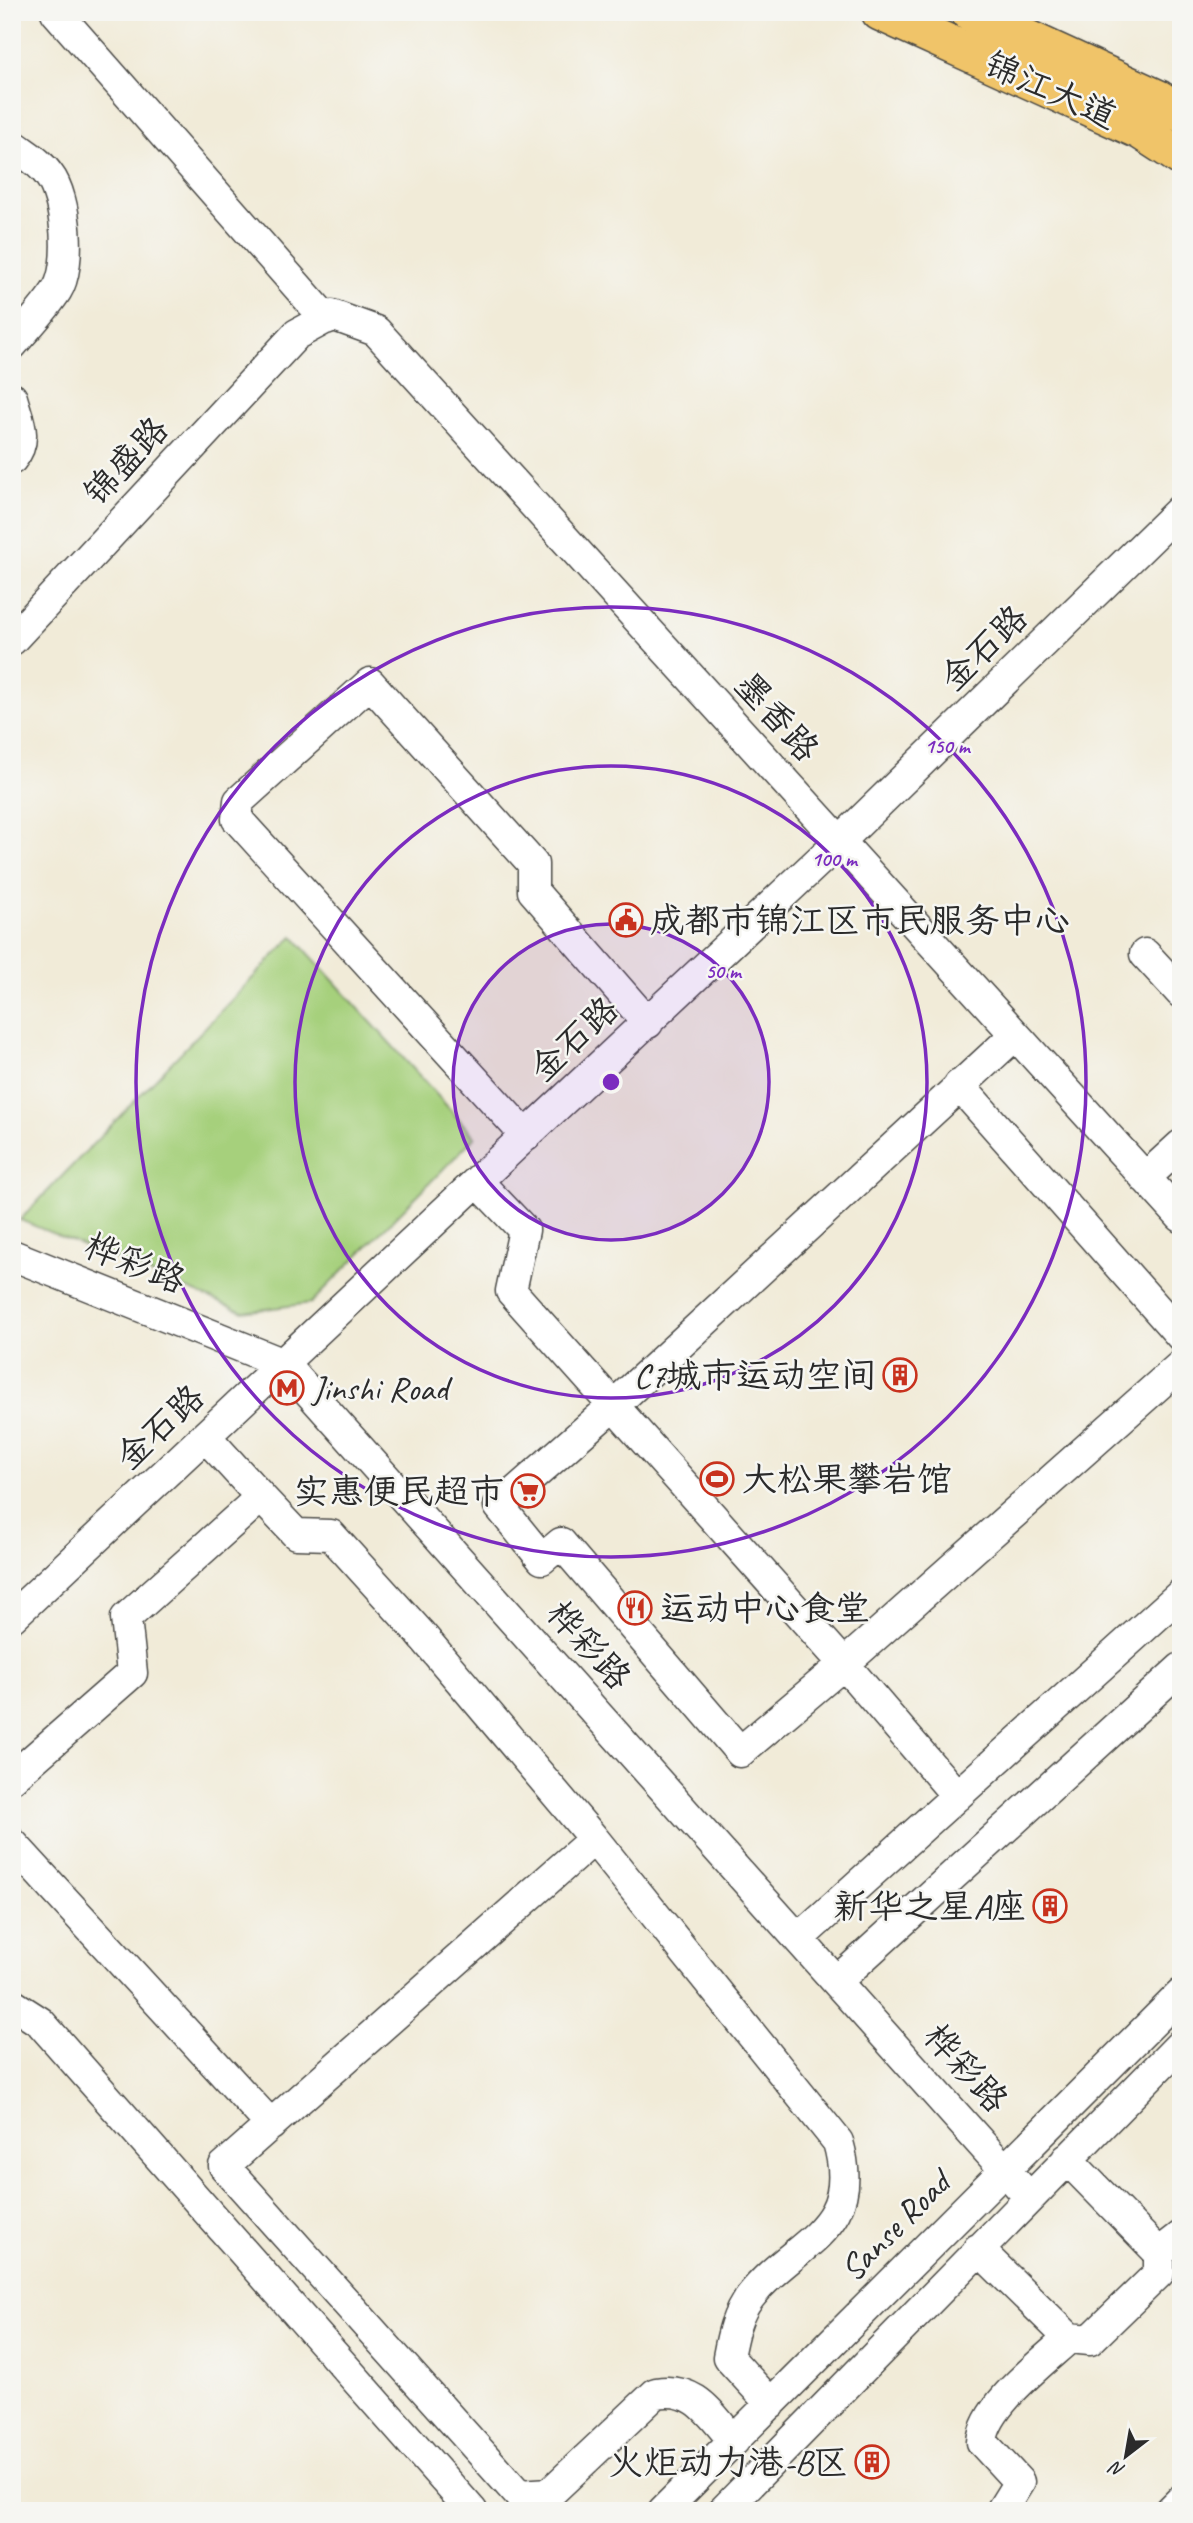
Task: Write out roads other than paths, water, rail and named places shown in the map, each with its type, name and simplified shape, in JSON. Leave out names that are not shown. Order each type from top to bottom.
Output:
[{"type":"main road","name":"锦江大道","points":[[880,12],[1141,131],[1181,157]]},
{"type":"main road","name":"锦江大道","points":[[969,12],[1159,99],[1181,113]]},
{"type":"street","points":[[56,12],[326,318]]},
{"type":"street","points":[[12,144],[51,177],[58,194],[68,257],[57,291],[12,345]]},
{"type":"street","name":"墨香路","points":[[326,318],[332,315],[376,331],[1181,1217]]},
{"type":"street","name":"锦盛路","points":[[12,640],[297,334],[326,318]]},
{"type":"street","points":[[12,398],[23,436],[22,446],[12,459]]},
{"type":"street","name":"金石路","points":[[12,1617],[839,842],[1181,509]]},
{"type":"street","points":[[526,1136],[237,819],[239,801],[370,683],[533,864],[533,891],[648,1023]]},
{"type":"street","points":[[1144,954],[1181,993]]},
{"type":"street","points":[[1015,1035],[613,1406],[499,1506],[542,1559],[561,1543],[740,1752],[844,1664],[1181,1365]]},
{"type":"street","points":[[959,1085],[1181,1336]]},
{"type":"street","points":[[1145,1178],[1181,1145]]},
{"type":"street","points":[[478,1182],[523,1230],[510,1291],[844,1664],[957,1796]]},
{"type":"street","name":"桦彩路","points":[[12,1255],[284,1364],[1029,2197]]},
{"type":"street","points":[[206,1437],[296,1534],[331,1535],[419,1632],[594,1839],[838,2142],[845,2166],[843,2193],[831,2222],[750,2297],[735,2325],[728,2357],[771,2404]]},
{"type":"street","points":[[12,1778],[132,1673],[126,1618],[261,1497]]},
{"type":"street","points":[[799,1938],[1181,1594]]},
{"type":"street","points":[[837,1981],[1181,1668]]},
{"type":"street","points":[[594,1839],[224,2166],[519,2495],[550,2493],[656,2393],[675,2390],[691,2395],[734,2441]]},
{"type":"street","points":[[12,1843],[271,2125]]},
{"type":"street","name":"Sanse Road","points":[[663,2511],[1181,1994]]},
{"type":"street","points":[[12,2004],[40,2022],[472,2511]]},
{"type":"street","points":[[723,2511],[1181,2044]]},
{"type":"street","points":[[978,2249],[1069,2337],[1090,2340],[1159,2273],[1170,2244],[1067,2159]]},
{"type":"street","points":[[1000,2511],[1018,2482],[982,2442],[983,2428],[993,2411],[1069,2337]]},
{"type":"street","points":[[1170,2511],[1181,2500]]},
{"type":"place","name":"成都市锦江区市民服务中心","points":[[626,920]]},
{"type":"place","name":"C7城市运动空间","points":[[900,1375]]},
{"type":"place","name":"Jinshi Road","points":[[287,1388]]},
{"type":"place","name":"大松果攀岩馆","points":[[717,1479]]},
{"type":"place","name":"实惠便民超市","points":[[528,1491]]},
{"type":"place","name":"运动中心食堂","points":[[635,1608]]},
{"type":"place","name":"新华之星A座","points":[[1050,1906]]},
{"type":"place","name":"火炬动力港-B区","points":[[872,2462]]}]
